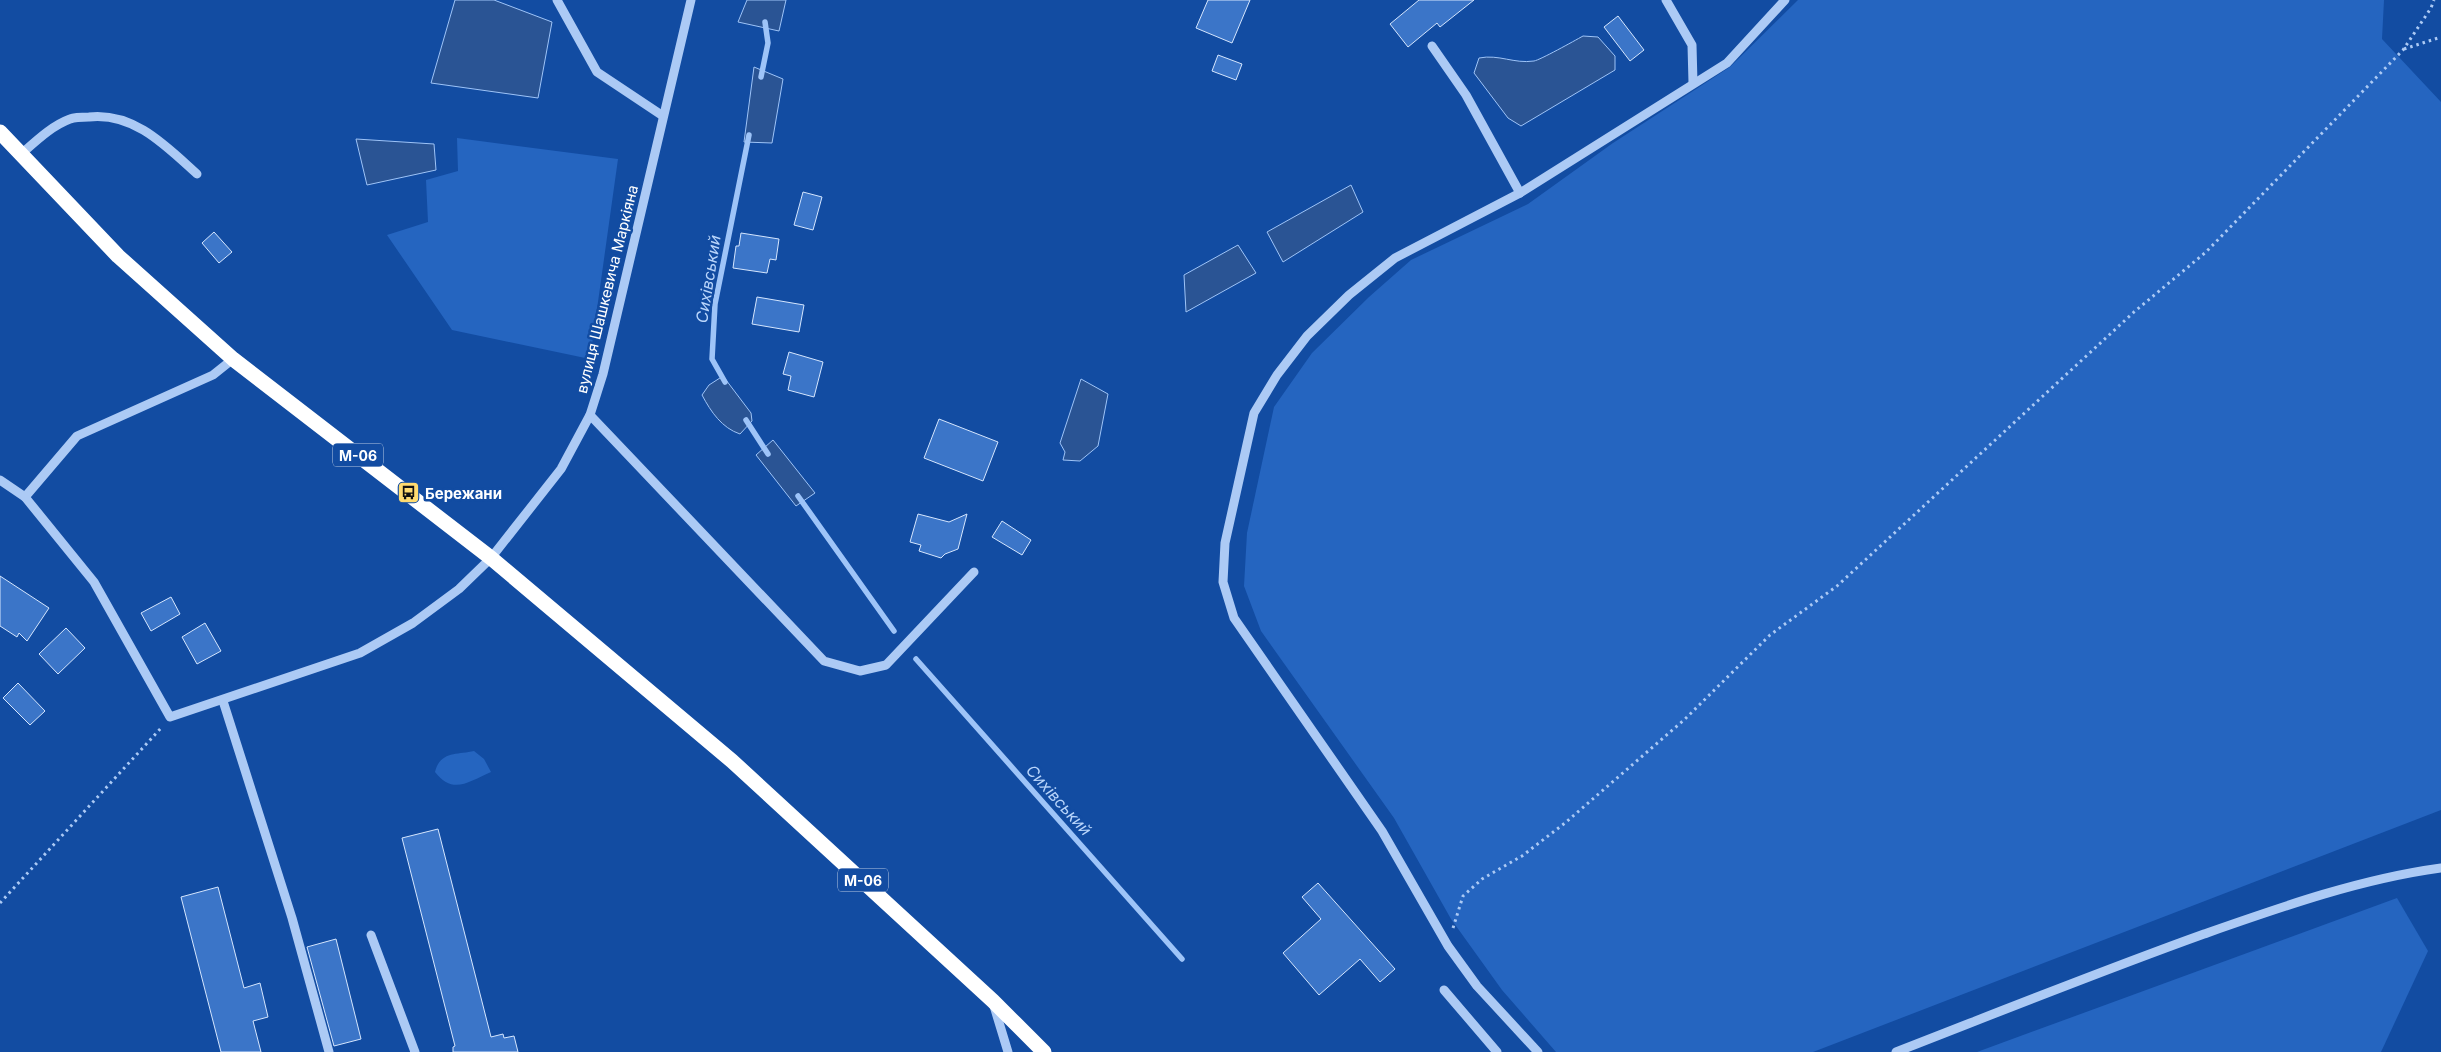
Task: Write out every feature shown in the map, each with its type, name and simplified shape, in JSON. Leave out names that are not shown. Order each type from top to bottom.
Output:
[{"type":"highway","name":"М-06","points":[[0,132],[118,256],[233,359],[491,558],[732,761],[993,1001],[1044,1052]]},
{"type":"street","points":[[557,0],[597,72],[663,116]]},
{"type":"street","name":"вулиця Шашкевича Маркіяна","points":[[170,717],[223,701],[360,653],[429,612],[459,589],[491,558],[560,468],[590,415],[603,374],[691,0]]},
{"type":"street","points":[[1666,0],[1692,45],[1693,83]]},
{"type":"street","points":[[1538,1052],[1477,986],[1448,946],[1382,831],[1234,618],[1223,582],[1225,543],[1254,413],[1277,375],[1307,336],[1349,295],[1395,258],[1520,193],[1693,83],[1728,63],[1785,0]]},
{"type":"street","points":[[1432,46],[1466,95],[1520,193]]},
{"type":"street","points":[[20,155],[42,135],[70,119],[98,116],[134,124],[158,138],[197,174]]},
{"type":"street","points":[[25,498],[78,436],[212,375],[233,359]]},
{"type":"street","points":[[590,415],[824,661],[860,671],[886,665],[974,572]]},
{"type":"street","points":[[0,480],[25,498],[94,582],[170,717]]},
{"type":"street","points":[[223,701],[292,918],[329,1052]]},
{"type":"street","points":[[1896,1052],[2154,952],[2278,907],[2413,872],[2441,868]]},
{"type":"street","points":[[371,935],[415,1052]]},
{"type":"street","points":[[1444,990],[1497,1052]]},
{"type":"street","points":[[993,1001],[1008,1052]]},
{"type":"path","points":[[1448,946],[1463,896],[1482,879],[1522,856],[1565,824],[1684,720],[1770,635],[1837,586],[2112,332],[2206,252],[2402,50],[2431,8],[2434,0]]},
{"type":"path","points":[[2402,50],[2441,37]]},
{"type":"path","points":[[0,903],[170,717]]},
{"type":"shaded area","points":[[455,0],[494,0],[552,22],[538,98],[431,83]]},
{"type":"shaded area","points":[[747,0],[786,0],[779,31],[738,22]]},
{"type":"shaded area","points":[[1798,0],[2384,0],[2382,39],[2441,102],[2441,810],[1813,1052],[1556,1052],[1502,990],[1451,919],[1394,818],[1261,631],[1244,586],[1247,533],[1274,407],[1312,353],[1369,297],[1411,260],[1528,204],[1613,143],[1730,67]]},
{"type":"shaded area","points":[[1583,36],[1598,37],[1615,56],[1615,70],[1521,126],[1508,118],[1474,73],[1479,58],[1493,57],[1527,62],[1534,61]]},
{"type":"shaded area","points":[[754,67],[783,79],[772,143],[744,142]]},
{"type":"shaded area","points":[[457,138],[618,159],[590,359],[452,330],[387,235],[428,222],[426,180],[458,171]]},
{"type":"shaded area","points":[[356,139],[434,144],[436,170],[367,185]]},
{"type":"shaded area","points":[[1351,185],[1363,212],[1283,262],[1267,232]]},
{"type":"shaded area","points":[[1238,245],[1256,273],[1186,312],[1184,275]]},
{"type":"shaded area","points":[[723,376],[751,413],[752,421],[740,434],[722,424],[702,395],[709,385]]},
{"type":"shaded area","points":[[1081,379],[1108,394],[1098,446],[1080,461],[1063,460],[1065,452],[1060,443]]},
{"type":"shaded area","points":[[773,440],[815,493],[796,506],[756,455]]},
{"type":"shaded area","points":[[474,751],[484,759],[491,772],[468,782],[455,785],[448,783],[435,772],[437,765],[445,757]]},
{"type":"shaded area","points":[[2397,898],[2428,951],[2381,1052],[1977,1052]]},
{"type":"building","points":[[1208,0],[1250,0],[1232,43],[1196,28]]},
{"type":"building","points":[[1419,0],[1474,0],[1440,27],[1437,23],[1408,47],[1390,24]]},
{"type":"building","points":[[1618,16],[1644,50],[1630,61],[1604,27]]},
{"type":"building","points":[[1218,55],[1242,64],[1236,80],[1212,71]]},
{"type":"building","points":[[803,192],[822,197],[813,230],[794,225]]},
{"type":"building","points":[[214,232],[232,252],[219,263],[202,243]]},
{"type":"building","points":[[741,233],[779,239],[776,260],[770,259],[767,273],[733,268],[736,246],[739,246]]},
{"type":"building","points":[[757,297],[804,305],[799,332],[752,324]]},
{"type":"building","points":[[789,352],[823,362],[814,397],[788,390],[791,376],[783,374]]},
{"type":"building","points":[[939,419],[998,442],[983,481],[924,458]]},
{"type":"building","points":[[918,514],[949,522],[967,514],[958,549],[945,554],[941,558],[919,551],[921,545],[910,542]]},
{"type":"building","points":[[1002,521],[1031,540],[1022,555],[992,537]]},
{"type":"building","points":[[0,576],[49,608],[27,641],[19,633],[17,637],[0,626]]},
{"type":"building","points":[[171,597],[180,614],[151,631],[141,613]]},
{"type":"building","points":[[205,623],[221,651],[197,664],[182,637]]},
{"type":"building","points":[[66,628],[85,648],[58,674],[39,654]]},
{"type":"building","points":[[18,683],[45,711],[30,725],[3,698]]},
{"type":"building","points":[[438,829],[491,1037],[503,1034],[504,1038],[514,1036],[518,1052],[453,1052],[453,1047],[455,1046],[402,838]]},
{"type":"building","points":[[1318,883],[1395,969],[1380,982],[1360,959],[1319,995],[1283,953],[1321,919],[1302,897]]},
{"type":"building","points":[[218,887],[244,988],[260,983],[268,1017],[253,1021],[261,1052],[221,1052],[181,897]]},
{"type":"building","points":[[336,939],[361,1039],[334,1046],[307,947]]},
{"type":"waterway","name":"Сихівський","points":[[761,77],[768,43],[765,22]]},
{"type":"waterway","name":"Сихівський","points":[[725,382],[712,359],[715,304],[749,135]]},
{"type":"waterway","name":"Сихівський","points":[[746,420],[768,454]]},
{"type":"waterway","name":"Сихівський","points":[[798,496],[894,631]]},
{"type":"waterway","name":"Сихівський","points":[[916,659],[1182,959]]},
{"type":"place","name":"Бережани","points":[[409,493]]}]
